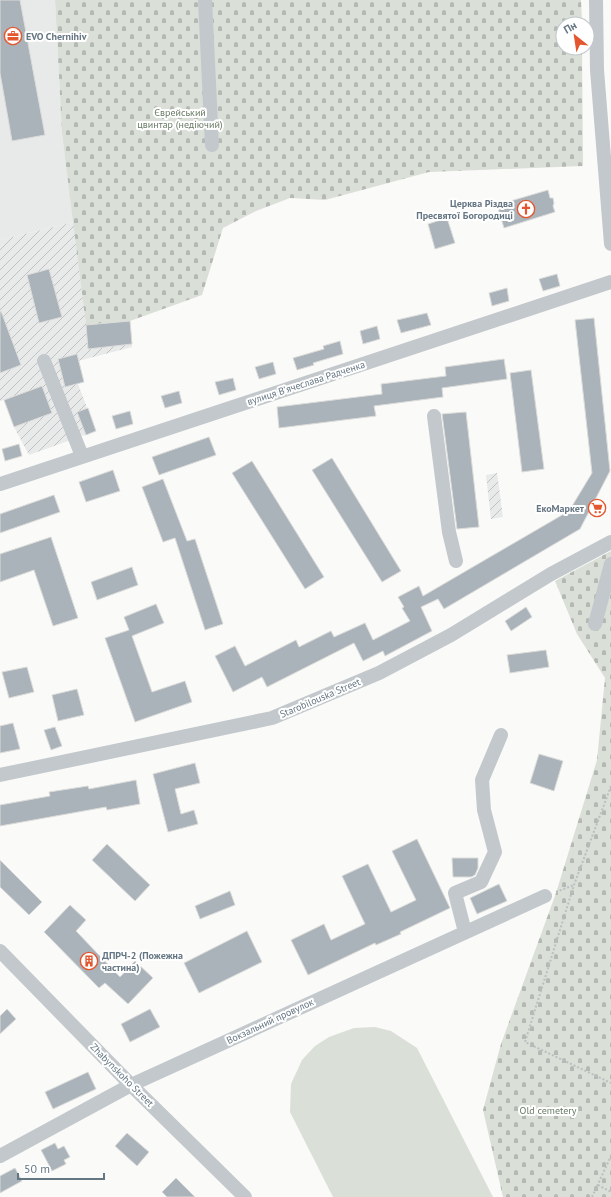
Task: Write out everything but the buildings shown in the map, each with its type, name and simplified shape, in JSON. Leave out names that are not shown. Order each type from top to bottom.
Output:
[{"type":"street","points":[[204,0],[212,145]]},
{"type":"street","points":[[596,0],[597,70],[611,244]]},
{"type":"street","name":"вулиця Вʼячеслава Радченка","points":[[0,484],[611,282]]},
{"type":"street","points":[[44,361],[82,456]]},
{"type":"street","points":[[434,416],[449,532],[456,561]]},
{"type":"street","name":"Starobilouska Street","points":[[0,775],[272,718],[385,670],[451,635],[551,574],[611,542]]},
{"type":"street","points":[[595,624],[611,564]]},
{"type":"street","points":[[466,932],[455,893],[481,882],[495,852],[484,810],[482,780],[501,735]]},
{"type":"street","name":"Вокзальний провулок","points":[[0,1156],[131,1085],[545,896]]},
{"type":"street","name":"Zhabynskoho Street","points":[[0,951],[131,1085],[245,1197]]},
{"type":"path","points":[[611,786],[574,885],[525,1042],[611,1083]]},
{"type":"path","points":[[545,896],[574,885]]},
{"type":"path","points":[[592,1197],[611,1156]]},
{"type":"path","points":[[598,1185],[611,1192]]},
{"type":"shaded area","points":[[0,0],[55,0],[62,133],[74,222],[0,240]]},
{"type":"shaded area","points":[[74,222],[86,325],[130,321],[132,347],[78,361],[78,384],[96,431],[29,455],[14,427],[4,400],[0,401],[0,240]]},
{"type":"shaded area","points":[[497,473],[503,517],[491,519],[486,475]]},
{"type":"green space","name":"Єврейський цвинтар (недіючий)","points":[[55,0],[581,0],[582,16],[555,16],[555,56],[582,56],[583,166],[429,172],[325,200],[290,198],[256,211],[223,228],[202,295],[130,321],[86,325],[62,133]]},
{"type":"green space","name":"Old cemetery","points":[[611,551],[611,1197],[503,1197],[483,1110],[501,1044],[556,893],[597,760],[605,678],[577,634],[555,581]]},
{"type":"green space","points":[[375,1027],[391,1031],[417,1048],[493,1197],[333,1197],[290,1112],[291,1084],[302,1060],[315,1046],[329,1037],[354,1028]]},
{"type":"place","name":"EVO Chernihiv","points":[[13,36]]},
{"type":"place","name":"Церква Різдва Пресвятої Богородиці","points":[[526,209]]},
{"type":"place","name":"ЕкоМаркет","points":[[597,508]]},
{"type":"place","name":"ДПРЧ-2 (Пожежна частина)","points":[[89,961]]}]
